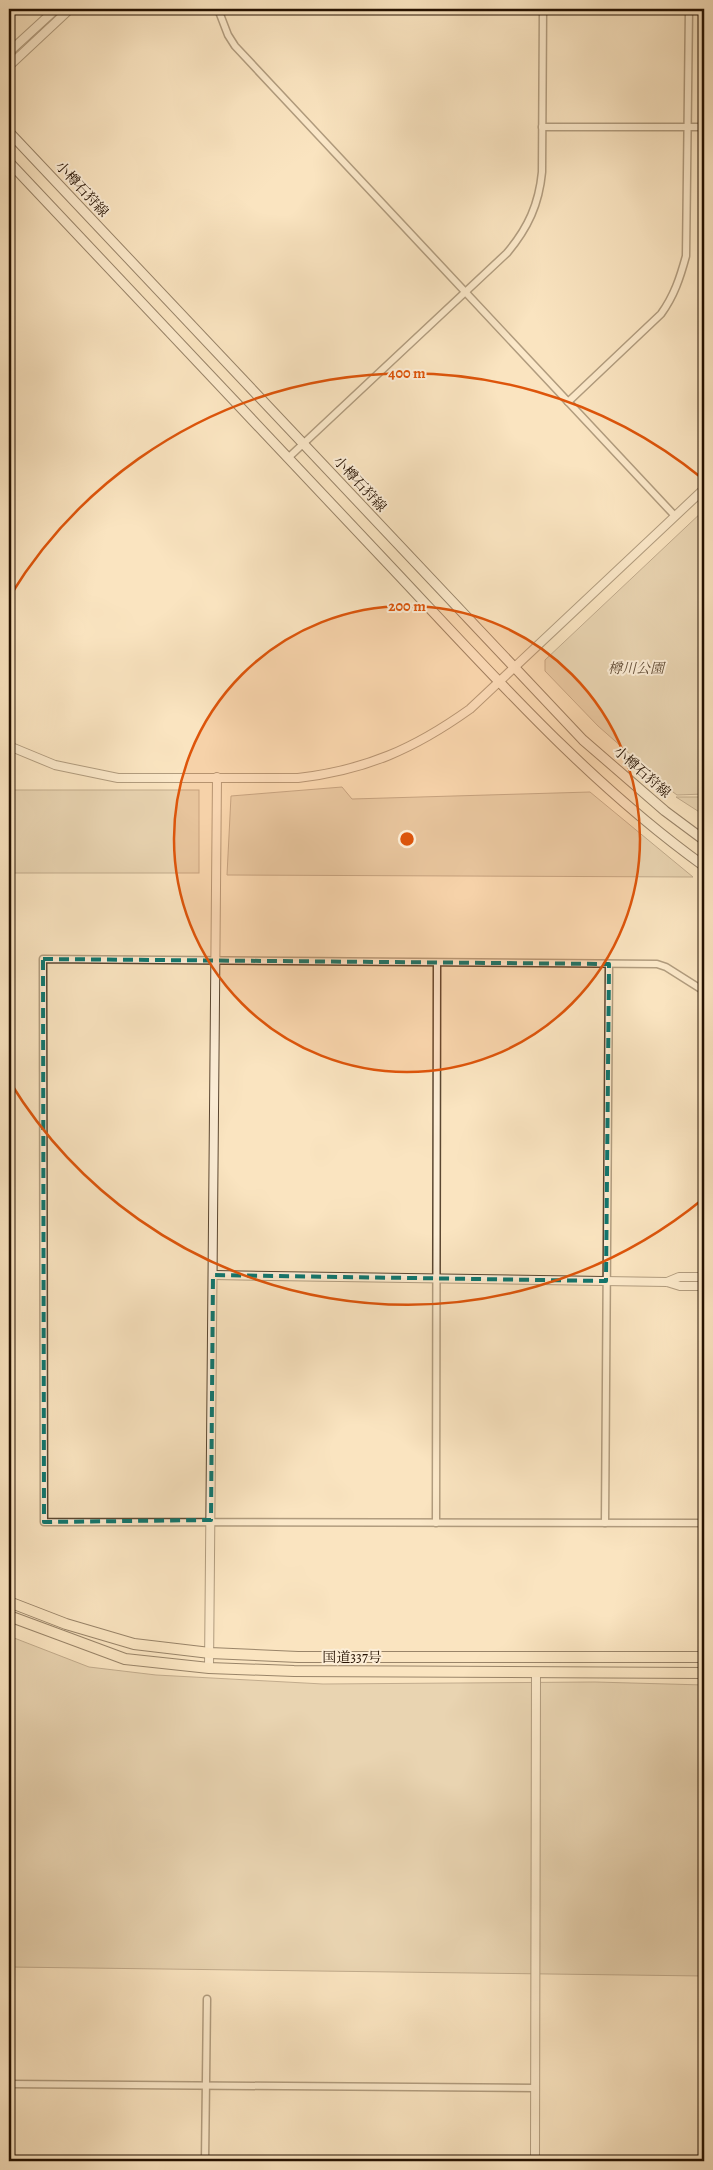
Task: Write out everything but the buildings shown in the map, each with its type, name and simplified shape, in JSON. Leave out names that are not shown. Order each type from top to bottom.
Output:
[{"type":"highway","name":"国道337号","points":[[9,1602],[66,1624],[134,1644],[210,1653],[298,1657],[704,1657]]},
{"type":"highway","name":"国道337号","points":[[9,1616],[125,1659],[209,1668],[704,1673]]},
{"type":"main road","name":"小樽石狩線","points":[[9,132],[584,740],[665,811],[704,840]]},
{"type":"main road","points":[[9,162],[500,682],[611,792],[653,828],[704,866]]},
{"type":"street","points":[[9,52],[56,9]]},
{"type":"street","points":[[9,66],[70,9]]},
{"type":"street","points":[[218,9],[228,35],[235,46],[675,516]]},
{"type":"street","points":[[288,458],[508,253],[526,228],[540,195],[543,9]]},
{"type":"street","points":[[568,402],[661,314],[676,289],[686,256],[689,9]]},
{"type":"street","points":[[542,127],[704,127]]},
{"type":"street","points":[[9,746],[56,765],[118,778],[316,776],[387,758],[445,727],[470,709],[704,489]]},
{"type":"street","points":[[209,1668],[217,777]]},
{"type":"street","points":[[704,991],[657,964],[44,959],[44,1522],[211,1520],[704,1524]]},
{"type":"street","points":[[436,1523],[437,963]]},
{"type":"street","points":[[605,1523],[609,964]]},
{"type":"street","points":[[213,1275],[667,1282],[680,1286],[704,1286]]},
{"type":"street","points":[[667,1282],[679,1277],[704,1277]]},
{"type":"street","points":[[534,2161],[536,1656]]},
{"type":"street","points":[[206,2161],[207,1999]]},
{"type":"street","points":[[9,2084],[535,2088]]},
{"type":"highlighted area","points":[[43,959],[609,964],[606,1281],[213,1275],[211,1520],[44,1522]]},
{"type":"green space","name":"樽川公園","points":[[704,510],[704,794],[677,795],[598,726],[545,671],[545,660]]},
{"type":"green space","points":[[342,787],[352,799],[590,792],[693,877],[227,875],[231,796]]},
{"type":"green space","points":[[9,790],[199,790],[199,873],[9,873]]},
{"type":"green space","points":[[676,797],[704,797],[704,815]]},
{"type":"green space","points":[[9,1636],[89,1667],[156,1675],[323,1684],[595,1682],[704,1685],[704,1976],[9,1967]]}]
